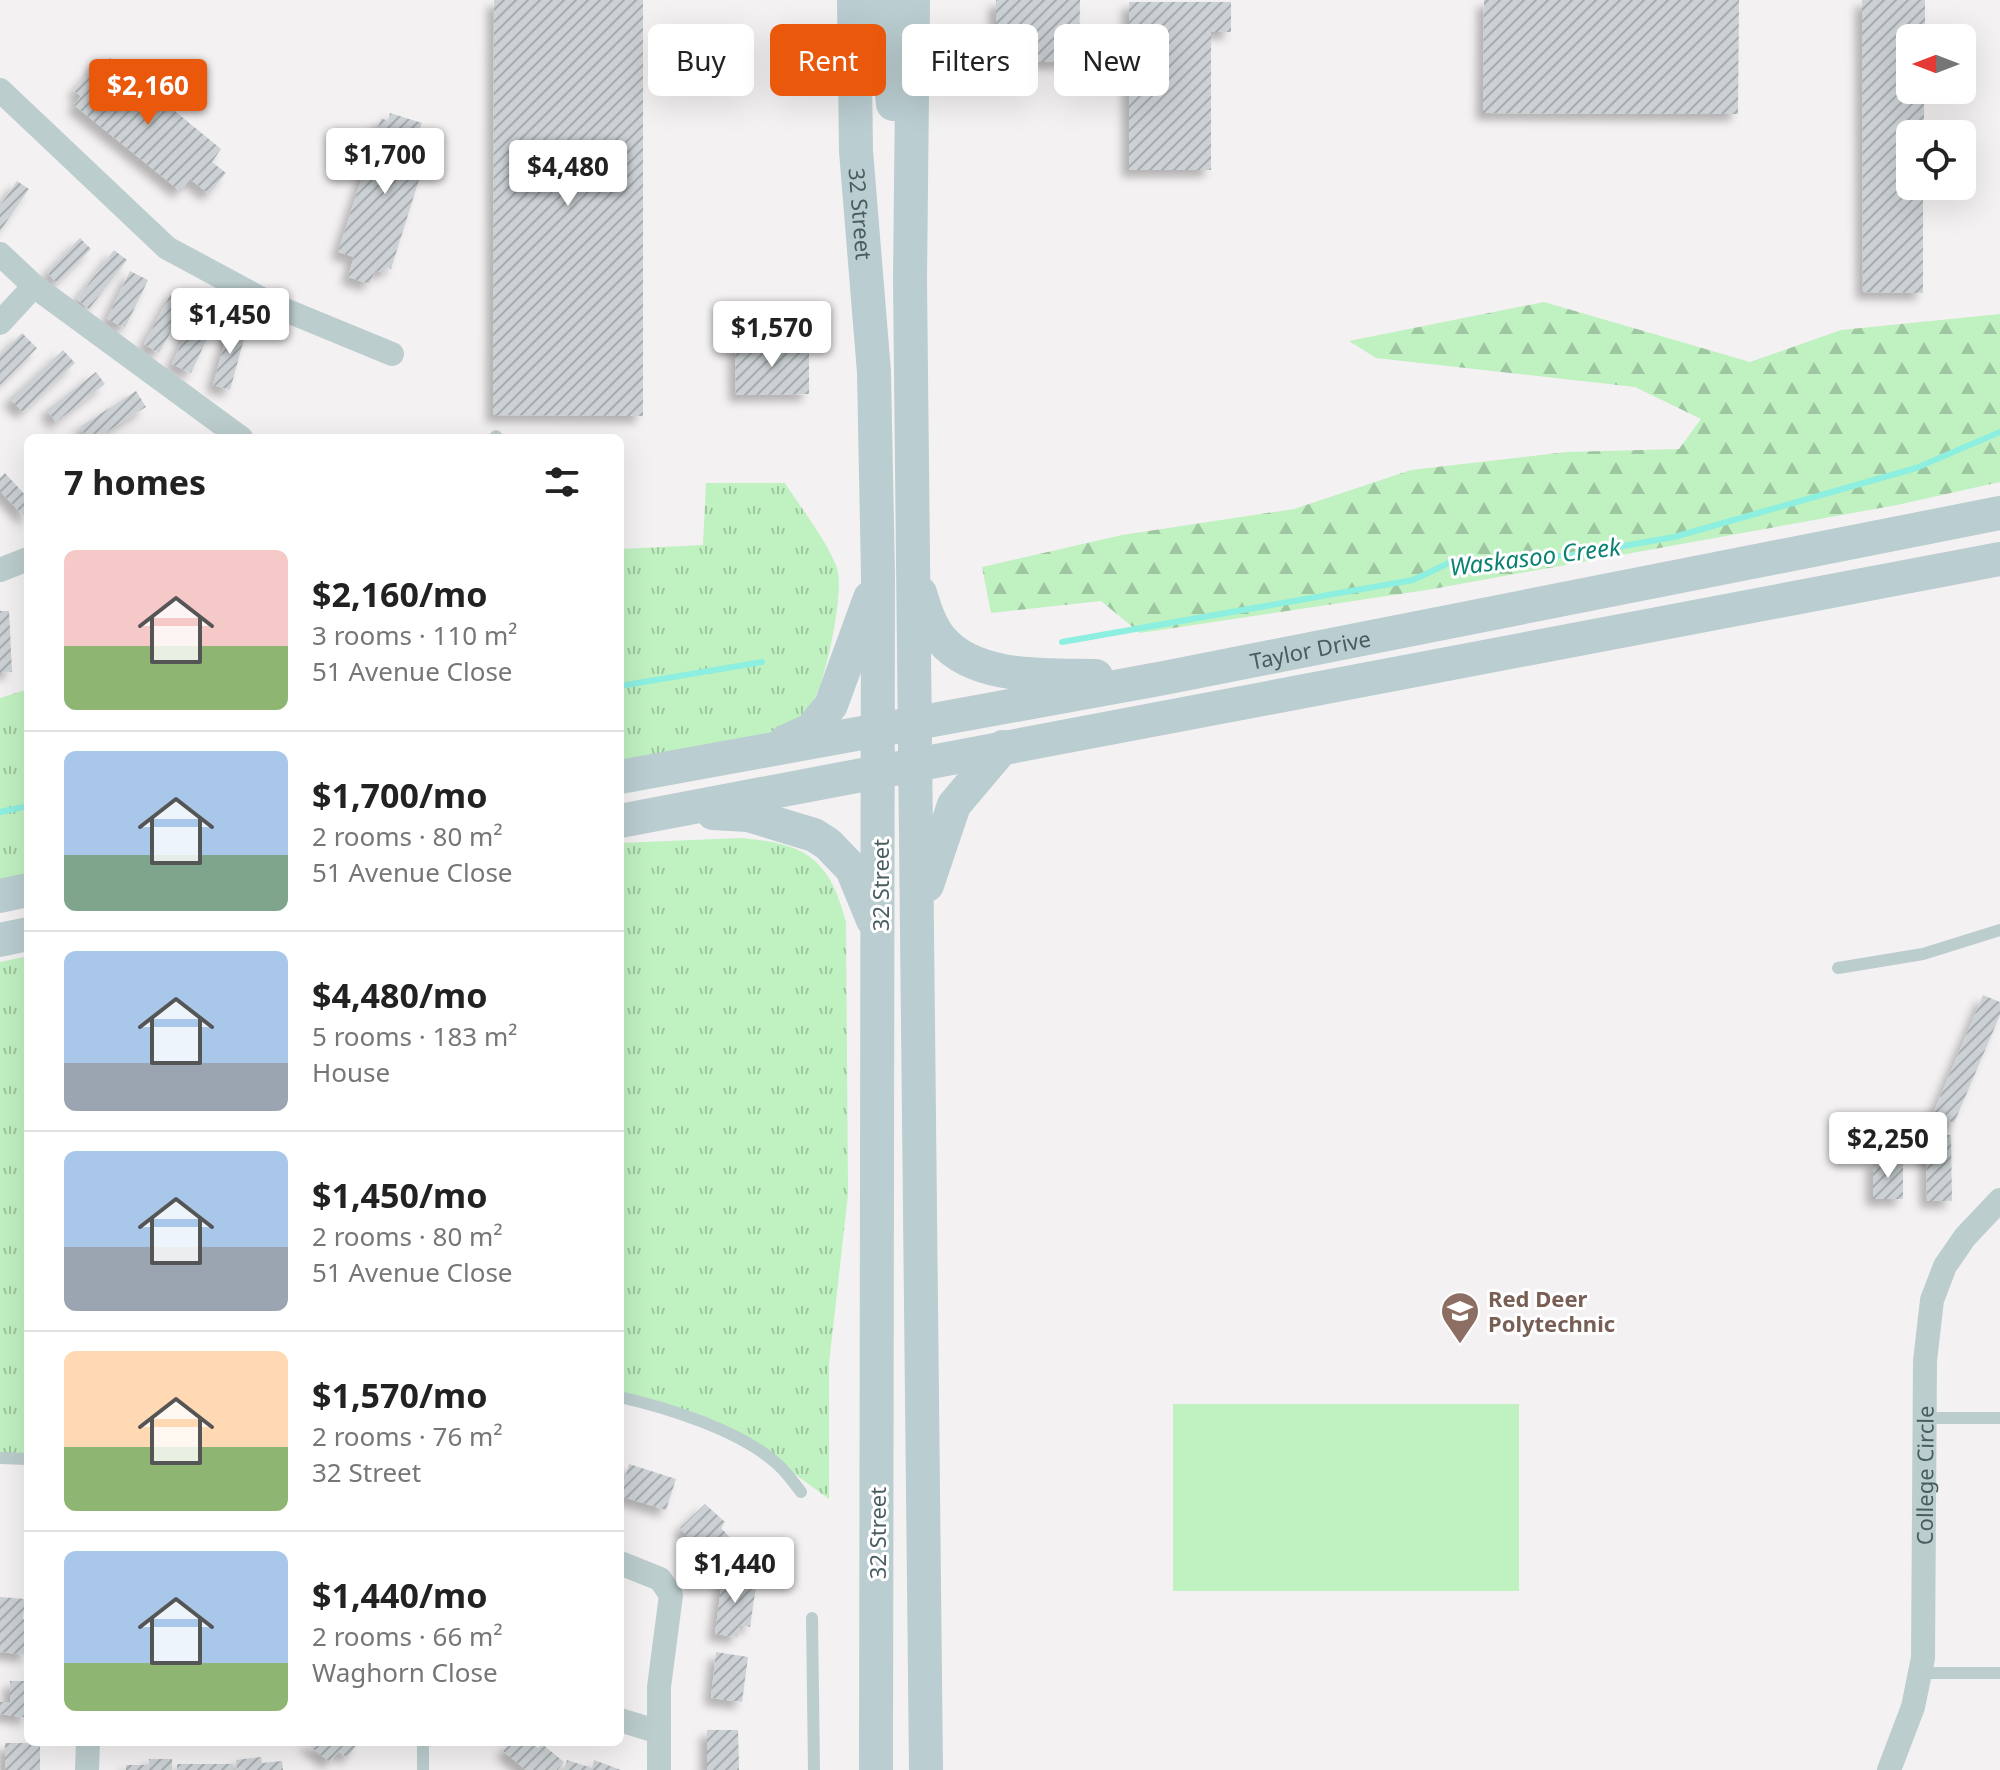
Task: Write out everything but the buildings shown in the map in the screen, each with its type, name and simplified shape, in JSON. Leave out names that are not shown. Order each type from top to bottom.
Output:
[{"type":"main road","name":"32 Street","points":[[854,0],[856,151],[874,372],[878,575],[880,942],[876,1770]]},
{"type":"main road","points":[[882,0],[910,279]]},
{"type":"main road","name":"32 Street","points":[[913,0],[910,279],[926,1770]]},
{"type":"main road","name":"Taylor Drive","points":[[624,776],[1164,678],[2000,513]]},
{"type":"main road","name":"Taylor Drive","points":[[624,820],[915,762],[2000,559]]},
{"type":"main road","points":[[914,573],[929,619],[941,639],[964,659],[1026,674],[1164,678]]},
{"type":"main road","points":[[753,755],[811,730],[822,720],[831,705],[878,575]]},
{"type":"main road","points":[[916,920],[948,818],[971,781],[1003,747]]},
{"type":"main road","points":[[672,811],[748,815],[814,835],[842,856],[852,869],[880,942]]},
{"type":"main road","points":[[0,896],[24,891]]},
{"type":"main road","points":[[0,940],[24,935]]},
{"type":"street","points":[[0,90],[167,248],[273,305],[392,354]]},
{"type":"street","points":[[0,254],[34,286],[236,434]]},
{"type":"street","points":[[0,323],[34,286]]},
{"type":"street","points":[[0,570],[24,561]]},
{"type":"street","name":"College Circle","points":[[1889,1770],[1913,1707],[1921,1673],[1925,1361],[1932,1300],[1945,1266],[2000,1200]]},
{"type":"street","points":[[624,1565],[660,1579],[671,1595],[659,1687],[659,1770]]},
{"type":"street","points":[[624,1721],[659,1732]]},
{"type":"street","points":[[87,1770],[88,1746]]},
{"type":"lane","points":[[1838,968],[1923,954],[2000,930]]},
{"type":"lane","points":[[624,1398],[661,1406],[755,1447],[778,1464],[801,1492]]},
{"type":"lane","points":[[1925,1418],[2000,1418]]},
{"type":"lane","points":[[0,1458],[24,1459]]},
{"type":"lane","points":[[812,1618],[814,1770]]},
{"type":"lane","points":[[1921,1673],[2000,1673]]},
{"type":"lane","points":[[423,1746],[423,1770]]},
{"type":"green space","points":[[1544,302],[1750,362],[1841,330],[2000,314],[2000,482],[1897,505],[1427,590],[1140,633],[1101,601],[991,613],[982,567],[1122,535],[1294,509],[1411,470],[1566,452],[1679,449],[1701,419],[1635,387],[1376,358],[1349,341]]},
{"type":"green space","points":[[706,483],[785,483],[820,535],[837,568],[839,579],[833,635],[818,691],[796,720],[777,735],[624,765],[624,549],[703,545]]},
{"type":"green space","points":[[24,690],[24,883],[0,887],[0,698]]},
{"type":"green space","points":[[740,838],[781,844],[811,858],[822,868],[839,900],[846,922],[848,1194],[829,1364],[829,1499],[758,1447],[720,1428],[624,1402],[624,843]]},
{"type":"green space","points":[[24,957],[24,1457],[0,1454],[0,962]]},
{"type":"green space","points":[[1173,1404],[1519,1404],[1519,1591],[1173,1591]]},
{"type":"waterway","name":"Waskasoo Creek","points":[[1062,642],[1413,580],[1451,562],[1572,555],[1674,537],[1916,468],[2000,432]]},
{"type":"waterway","name":"Waskasoo Creek","points":[[624,685],[762,662]]},
{"type":"waterway","name":"Waskasoo Creek","points":[[0,812],[24,807]]},
{"type":"place","name":"Red Deer Polytechnic","points":[[1460,1345]]}]
